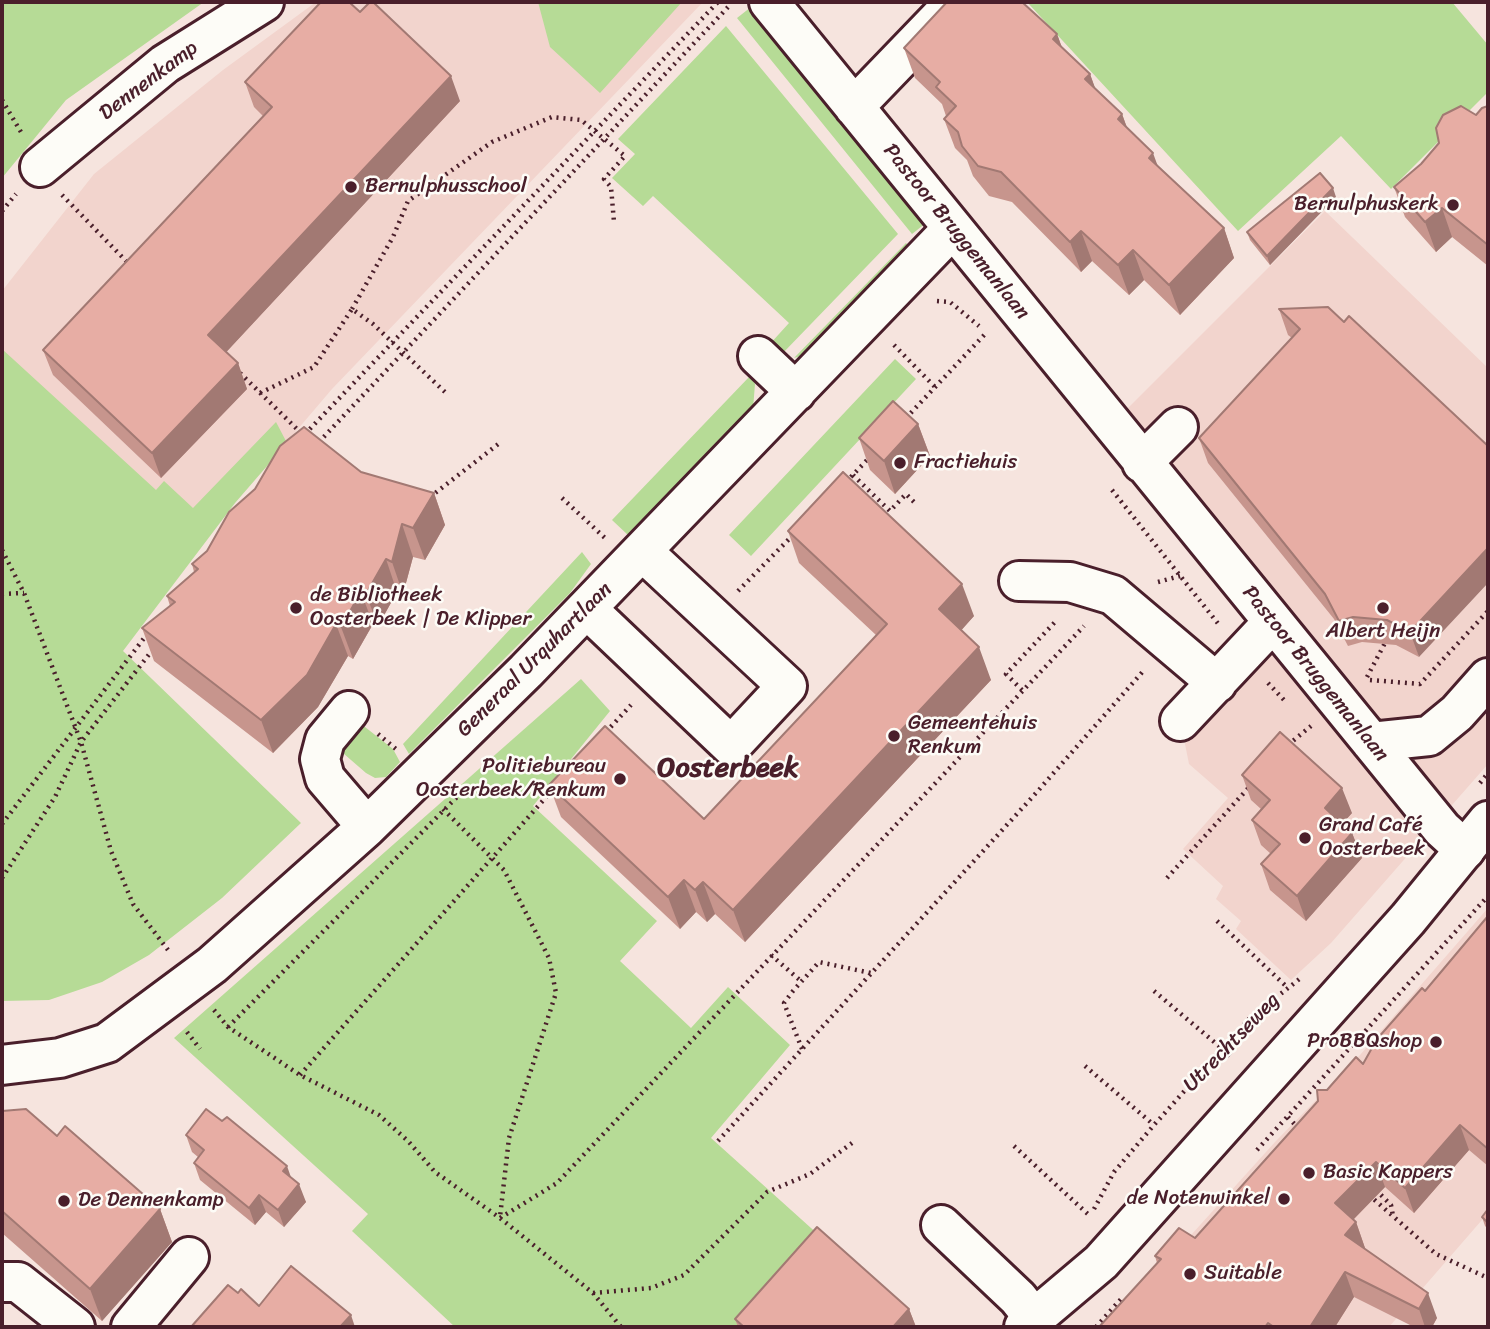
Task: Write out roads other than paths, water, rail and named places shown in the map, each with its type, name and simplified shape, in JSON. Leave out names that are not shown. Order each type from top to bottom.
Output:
[{"type":"street","name":"Dennenkamp","points":[[40,167],[165,64],[264,2]]},
{"type":"street","name":"Pastoor Bruggemanlaan","points":[[769,2],[1273,622],[1352,691],[1371,742],[1453,840]]},
{"type":"street","points":[[854,107],[954,2]]},
{"type":"street","name":"Generaal Urquhartlaan","points":[[2,1065],[60,1058],[107,1044],[191,982],[367,827],[587,609],[953,228]]},
{"type":"street","points":[[758,356],[796,393]]},
{"type":"street","points":[[1142,463],[1178,427]]},
{"type":"street","points":[[587,609],[731,746],[787,686],[636,557]]},
{"type":"street","points":[[1019,581],[1070,582],[1113,595],[1217,683]]},
{"type":"street","points":[[1180,720],[1273,622]]},
{"type":"street","points":[[1371,742],[1429,736],[1457,713],[1488,678]]},
{"type":"street","points":[[349,711],[325,740],[320,759],[325,778],[367,827]]},
{"type":"street","points":[[941,1225],[1018,1298],[1029,1322],[1101,1262],[1408,919],[1453,840],[1488,821]]},
{"type":"street","points":[[131,1327],[189,1257]]},
{"type":"street","points":[[2,1282],[18,1282],[75,1327]]},
{"type":"place","name":"Bernulphusschool","points":[[351,187]]},
{"type":"place","name":"Bernulphuskerk","points":[[1453,205]]},
{"type":"place","name":"Fractiehuis","points":[[900,463]]},
{"type":"place","name":"de Bibliotheek Oosterbeek | De Klipper","points":[[296,608]]},
{"type":"place","name":"Albert Heijn","points":[[1383,608]]},
{"type":"place","name":"Gemeentehuis Renkum","points":[[894,736]]},
{"type":"place","name":"Politiebureau Oosterbeek/Renkum","points":[[620,779]]},
{"type":"place","name":"Grand Café Oosterbeek","points":[[1305,838]]},
{"type":"place","name":"ProBBQshop","points":[[1436,1042]]},
{"type":"place","name":"Basic Kappers","points":[[1309,1173]]},
{"type":"place","name":"de Notenwinkel","points":[[1284,1199]]},
{"type":"place","name":"De Dennenkamp","points":[[64,1201]]},
{"type":"place","name":"Suitable","points":[[1190,1274]]},
{"type":"district","name":"Oosterbeek","points":[[728,769]]}]
